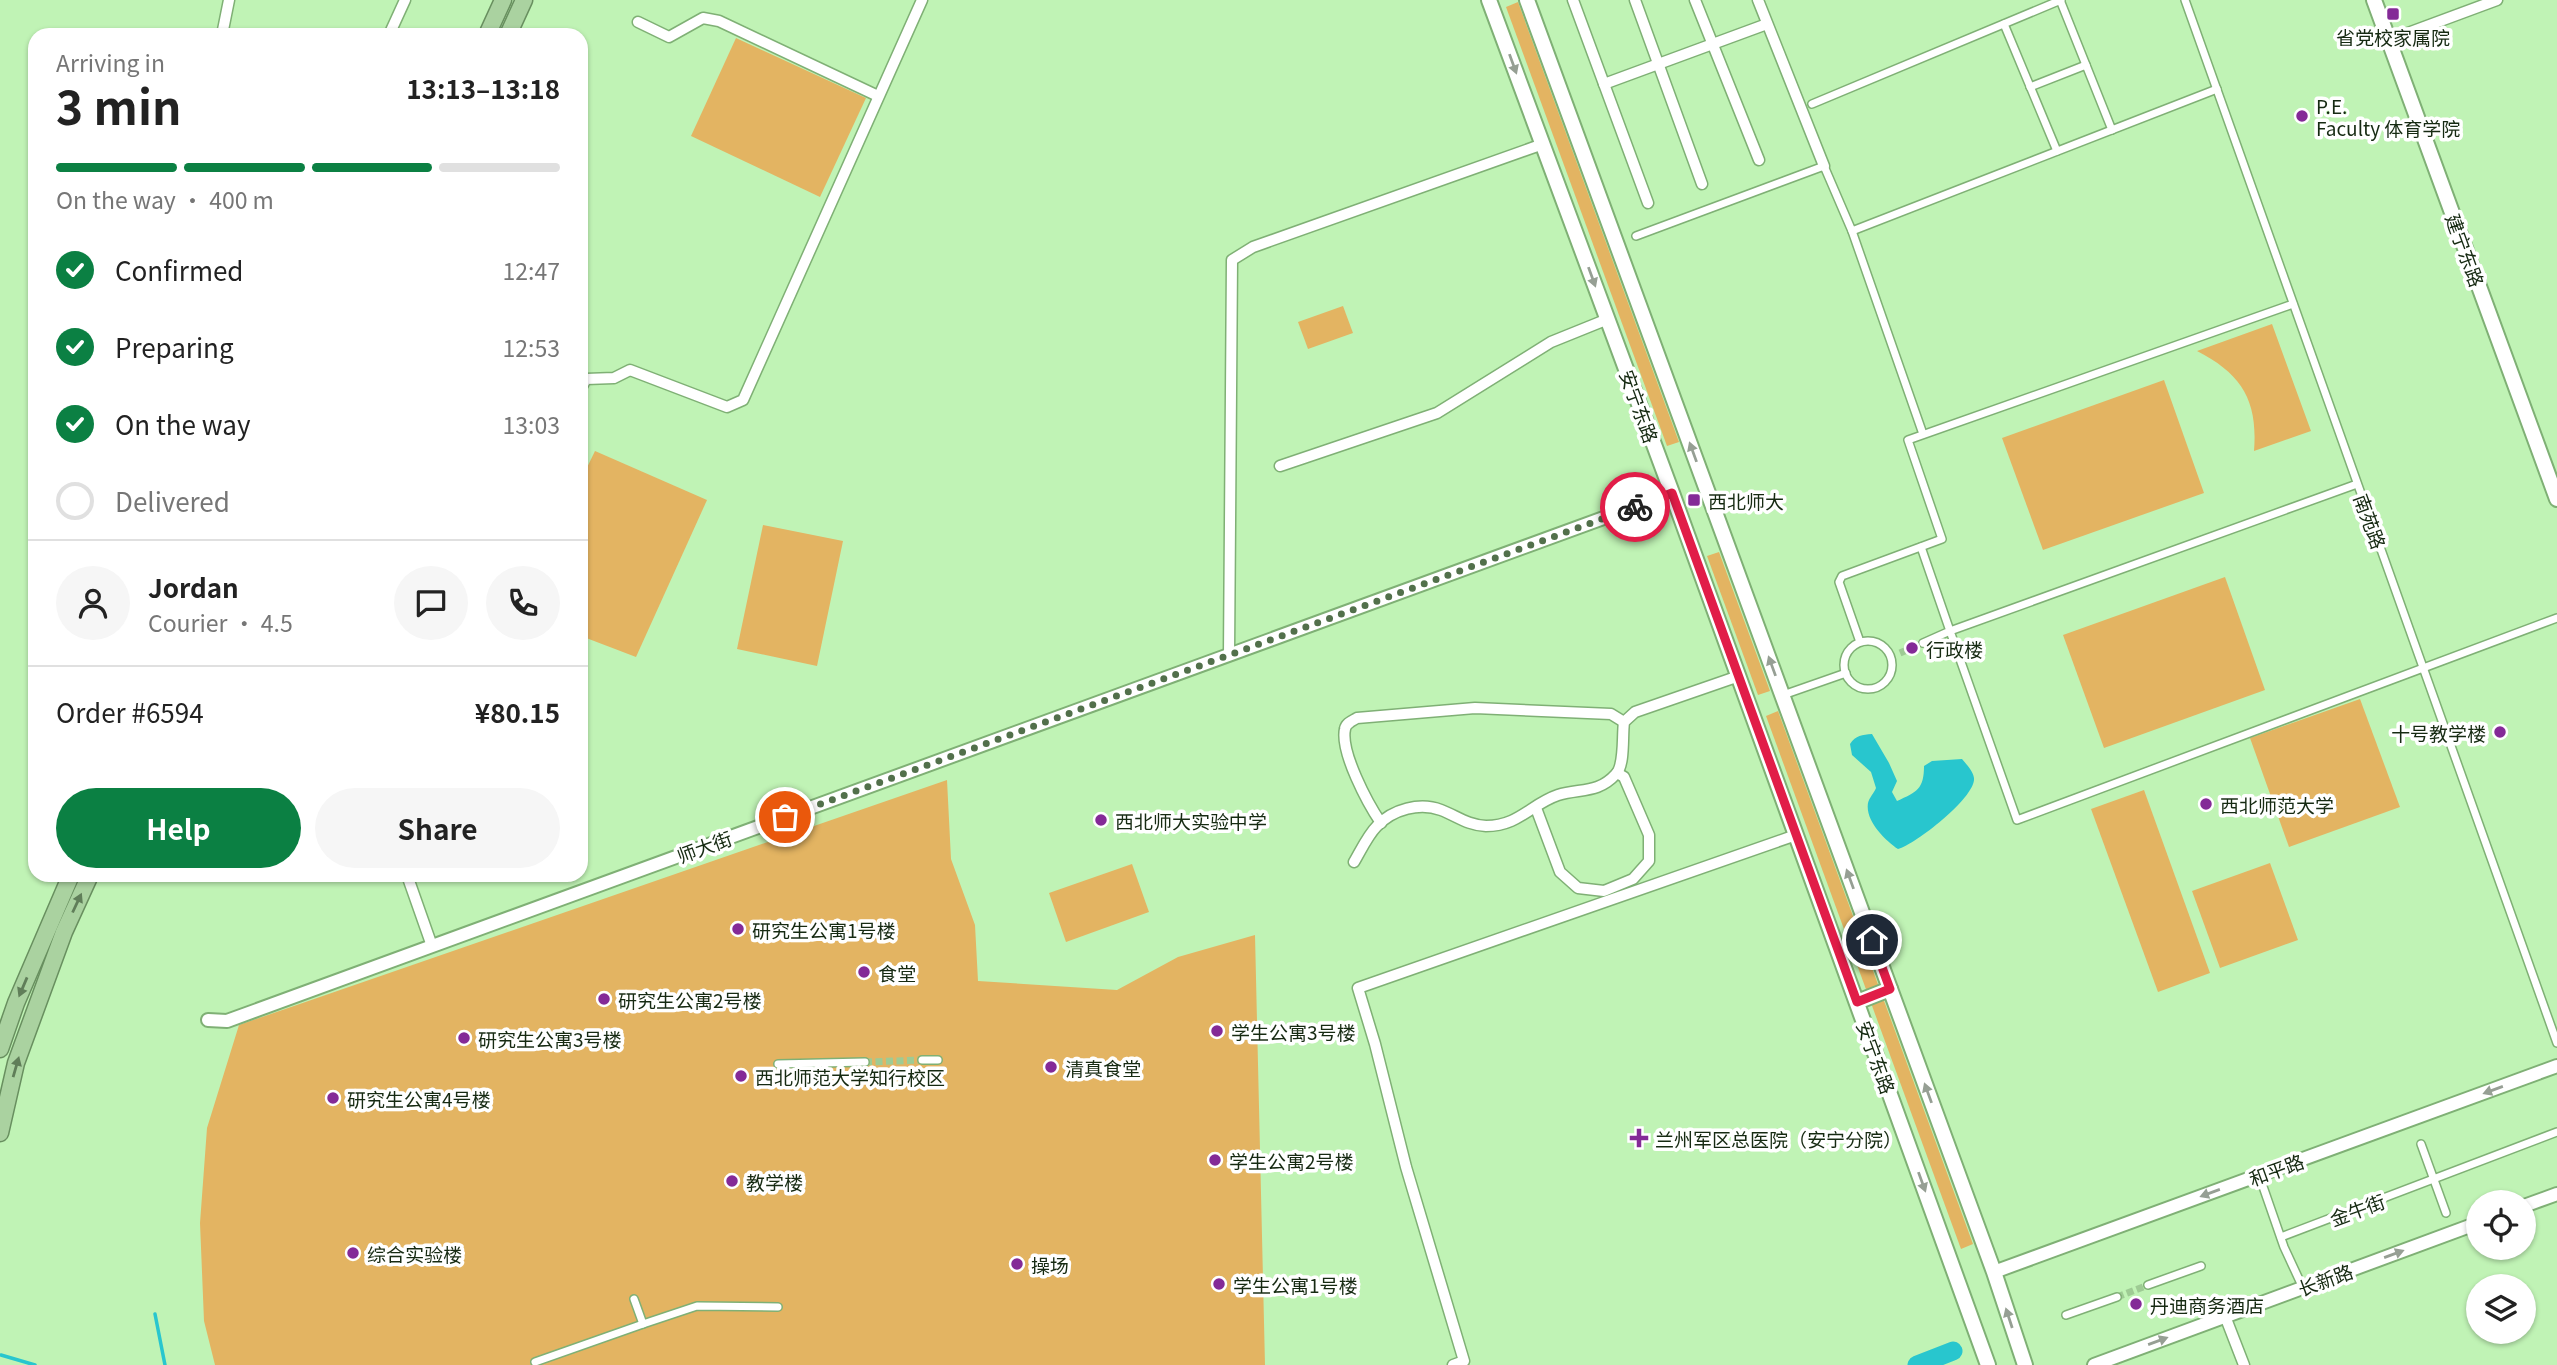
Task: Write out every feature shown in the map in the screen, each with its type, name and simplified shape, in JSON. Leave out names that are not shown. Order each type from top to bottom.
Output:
[{"type":"highway","points":[[490,28],[503,0]]},
{"type":"highway","points":[[513,28],[526,0]]},
{"type":"highway","points":[[0,1133],[16,1063],[69,882]]},
{"type":"highway","points":[[0,1049],[16,1003],[56,929],[86,882]]},
{"type":"main road","name":"安宁东路","points":[[1489,0],[1672,493],[1989,1365]]},
{"type":"main road","name":"安宁东路","points":[[1527,0],[1994,1272],[2025,1365]]},
{"type":"main road","name":"建宁东路","points":[[2374,0],[2557,499]]},
{"type":"main road","points":[[1857,1002],[1890,989]]},
{"type":"street","points":[[223,28],[229,0]]},
{"type":"street","points":[[392,28],[405,0]]},
{"type":"street","points":[[588,379],[614,378],[630,370],[727,407],[743,400],[922,0]]},
{"type":"street","points":[[1573,0],[1648,203]]},
{"type":"street","points":[[1635,0],[1702,184]]},
{"type":"street","points":[[1695,0],[1759,160]]},
{"type":"street","points":[[1758,0],[1852,231],[1923,434]]},
{"type":"street","points":[[1812,104],[2060,0],[2112,130]]},
{"type":"street","name":"南苑路","points":[[2185,0],[2557,1043]]},
{"type":"street","points":[[2389,40],[2497,0]]},
{"type":"street","points":[[638,22],[669,37],[703,19],[719,21],[878,96]]},
{"type":"street","points":[[1604,84],[1767,24]]},
{"type":"street","points":[[2004,24],[2057,151]]},
{"type":"street","points":[[2031,88],[2086,65]]},
{"type":"street","points":[[1852,231],[2217,89]]},
{"type":"street","points":[[1229,654],[1232,260],[1253,247],[1543,144]]},
{"type":"street","points":[[1636,236],[1824,166]]},
{"type":"street","points":[[1860,642],[1839,582],[1842,576],[1942,539],[1908,440],[2293,304]]},
{"type":"street","points":[[1280,466],[1437,413],[1551,342],[1608,319]]},
{"type":"street","points":[[1923,643],[2357,484]]},
{"type":"street","name":"师大街","points":[[208,1020],[227,1021],[1672,493]]},
{"type":"street","points":[[1921,547],[2017,820],[2557,618]]},
{"type":"street","points":[[1869,640],[1879,643],[1891,656],[1890,675],[1877,687],[1858,687],[1850,681],[1846,673],[1846,654],[1860,642],[1869,640]]},
{"type":"street","points":[[1891,656],[1900,653]]},
{"type":"street","points":[[1783,695],[1846,673]]},
{"type":"street","points":[[1354,862],[1381,823],[1408,808],[1424,806],[1442,810],[1467,824],[1488,826],[1513,821],[1560,794],[1597,789],[1617,773],[1623,763],[1621,745],[1624,722],[1635,712],[1739,676]]},
{"type":"street","points":[[1381,823],[1366,800],[1347,747],[1344,730],[1347,724],[1357,718],[1475,708],[1611,714],[1624,722]]},
{"type":"street","points":[[1536,808],[1560,872],[1577,888],[1604,891],[1633,879],[1649,862],[1649,835],[1623,777],[1617,773]]},
{"type":"street","points":[[1453,1365],[1465,1361],[1406,1167],[1358,988],[1796,835]]},
{"type":"street","points":[[409,882],[432,946]]},
{"type":"street","points":[[922,1060],[938,1060]]},
{"type":"street","points":[[778,1064],[865,1062]]},
{"type":"street","name":"和平路","points":[[1994,1272],[2557,1066]]},
{"type":"street","name":"金牛街","points":[[2281,1237],[2557,1132]]},
{"type":"street","points":[[2421,1144],[2446,1213]]},
{"type":"street","points":[[2259,1175],[2303,1288]]},
{"type":"street","points":[[2536,1202],[2557,1194]]},
{"type":"street","name":"长新路","points":[[2094,1365],[2466,1227]]},
{"type":"street","points":[[2148,1285],[2201,1266]]},
{"type":"street","points":[[2066,1315],[2117,1297]]},
{"type":"street","points":[[634,1299],[643,1324]]},
{"type":"street","points":[[536,1362],[698,1307],[778,1307]]},
{"type":"street","points":[[2225,1316],[2244,1365]]},
{"type":"shaded area","points":[[1518,2],[1679,442],[1667,446],[1506,7]]},
{"type":"shaded area","points":[[736,38],[866,98],[820,197],[691,136]]},
{"type":"shaded area","points":[[1343,306],[1353,333],[1308,349],[1298,322]]},
{"type":"shaded area","points":[[2272,324],[2311,431],[2254,451],[2253,418],[2244,391],[2225,369],[2197,351]]},
{"type":"shaded area","points":[[2164,380],[2204,493],[2043,550],[2002,438]]},
{"type":"shaded area","points":[[595,451],[707,500],[636,657],[588,639],[588,466]]},
{"type":"shaded area","points":[[763,525],[843,541],[817,666],[737,649]]},
{"type":"shaded area","points":[[1719,552],[1770,691],[1758,695],[1707,556]]},
{"type":"shaded area","points":[[2225,577],[2265,690],[2104,748],[2063,635]]},
{"type":"shaded area","points":[[2360,699],[2400,807],[2289,847],[2250,738]]},
{"type":"shaded area","points":[[1778,711],[1973,1244],[1961,1249],[1766,716]]},
{"type":"shaded area","name":"西北师范大学知行校区","points":[[947,780],[951,859],[975,925],[978,981],[1117,990],[1178,957],[1255,935],[1265,1365],[215,1365],[204,1321],[200,1223],[207,1128],[239,1025]]},
{"type":"shaded area","points":[[2144,790],[2210,973],[2158,992],[2091,809]]},
{"type":"shaded area","points":[[2270,863],[2298,940],[2220,968],[2192,891]]},
{"type":"shaded area","points":[[1132,864],[1149,912],[1066,942],[1049,893]]},
{"type":"water","points":[[1872,734],[1897,781],[1892,792],[1897,801],[1918,789],[1923,780],[1924,766],[1932,761],[1962,759],[1974,778],[1966,796],[1944,819],[1898,849],[1882,835],[1870,817],[1868,803],[1876,788],[1871,772],[1852,755],[1852,741]]},
{"type":"waterway","points":[[155,1314],[165,1365]]},
{"type":"waterway","points":[[1917,1365],[1953,1351]]},
{"type":"waterway","points":[[1,1355],[35,1365]]},
{"type":"tunnel","points":[[1900,653],[1923,643]]},
{"type":"tunnel","points":[[865,1062],[922,1060]]},
{"type":"tunnel","points":[[2117,1297],[2148,1285]]},
{"type":"way so far","points":[[785,817],[1635,507]]},
{"type":"place","name":"省党校家属院","points":[[2393,14]]},
{"type":"place","name":"P.E. Faculty 体育学院","points":[[2302,116]]},
{"type":"place","name":"西北师大","points":[[1694,500]]},
{"type":"place","name":"行政楼","points":[[1912,648]]},
{"type":"place","name":"十号教学楼","points":[[2500,732]]},
{"type":"place","name":"西北师范大学","points":[[2206,804]]},
{"type":"place","name":"西北师大实验中学","points":[[1101,820]]},
{"type":"place","name":"研究生公寓1号楼","points":[[738,929]]},
{"type":"place","name":"食堂","points":[[864,972]]},
{"type":"place","name":"研究生公寓2号楼","points":[[604,999]]},
{"type":"place","name":"学生公寓3号楼","points":[[1217,1031]]},
{"type":"place","name":"研究生公寓3号楼","points":[[464,1038]]},
{"type":"place","name":"清真食堂","points":[[1051,1067]]},
{"type":"place","name":"西北师范大学知行校区","points":[[741,1076]]},
{"type":"place","name":"研究生公寓4号楼","points":[[333,1098]]},
{"type":"place","name":"兰州军区总医院（安宁分院）","points":[[1639,1138]]},
{"type":"place","name":"学生公寓2号楼","points":[[1215,1160]]},
{"type":"place","name":"教学楼","points":[[732,1181]]},
{"type":"place","name":"综合实验楼","points":[[353,1253]]},
{"type":"place","name":"操场","points":[[1017,1264]]},
{"type":"place","name":"学生公寓1号楼","points":[[1219,1284]]},
{"type":"place","name":"丹迪商务酒店","points":[[2136,1304]]},
{"type":"route","points":[[1635,507],[1672,493],[1857,1002],[1890,989],[1872,940]]}]
